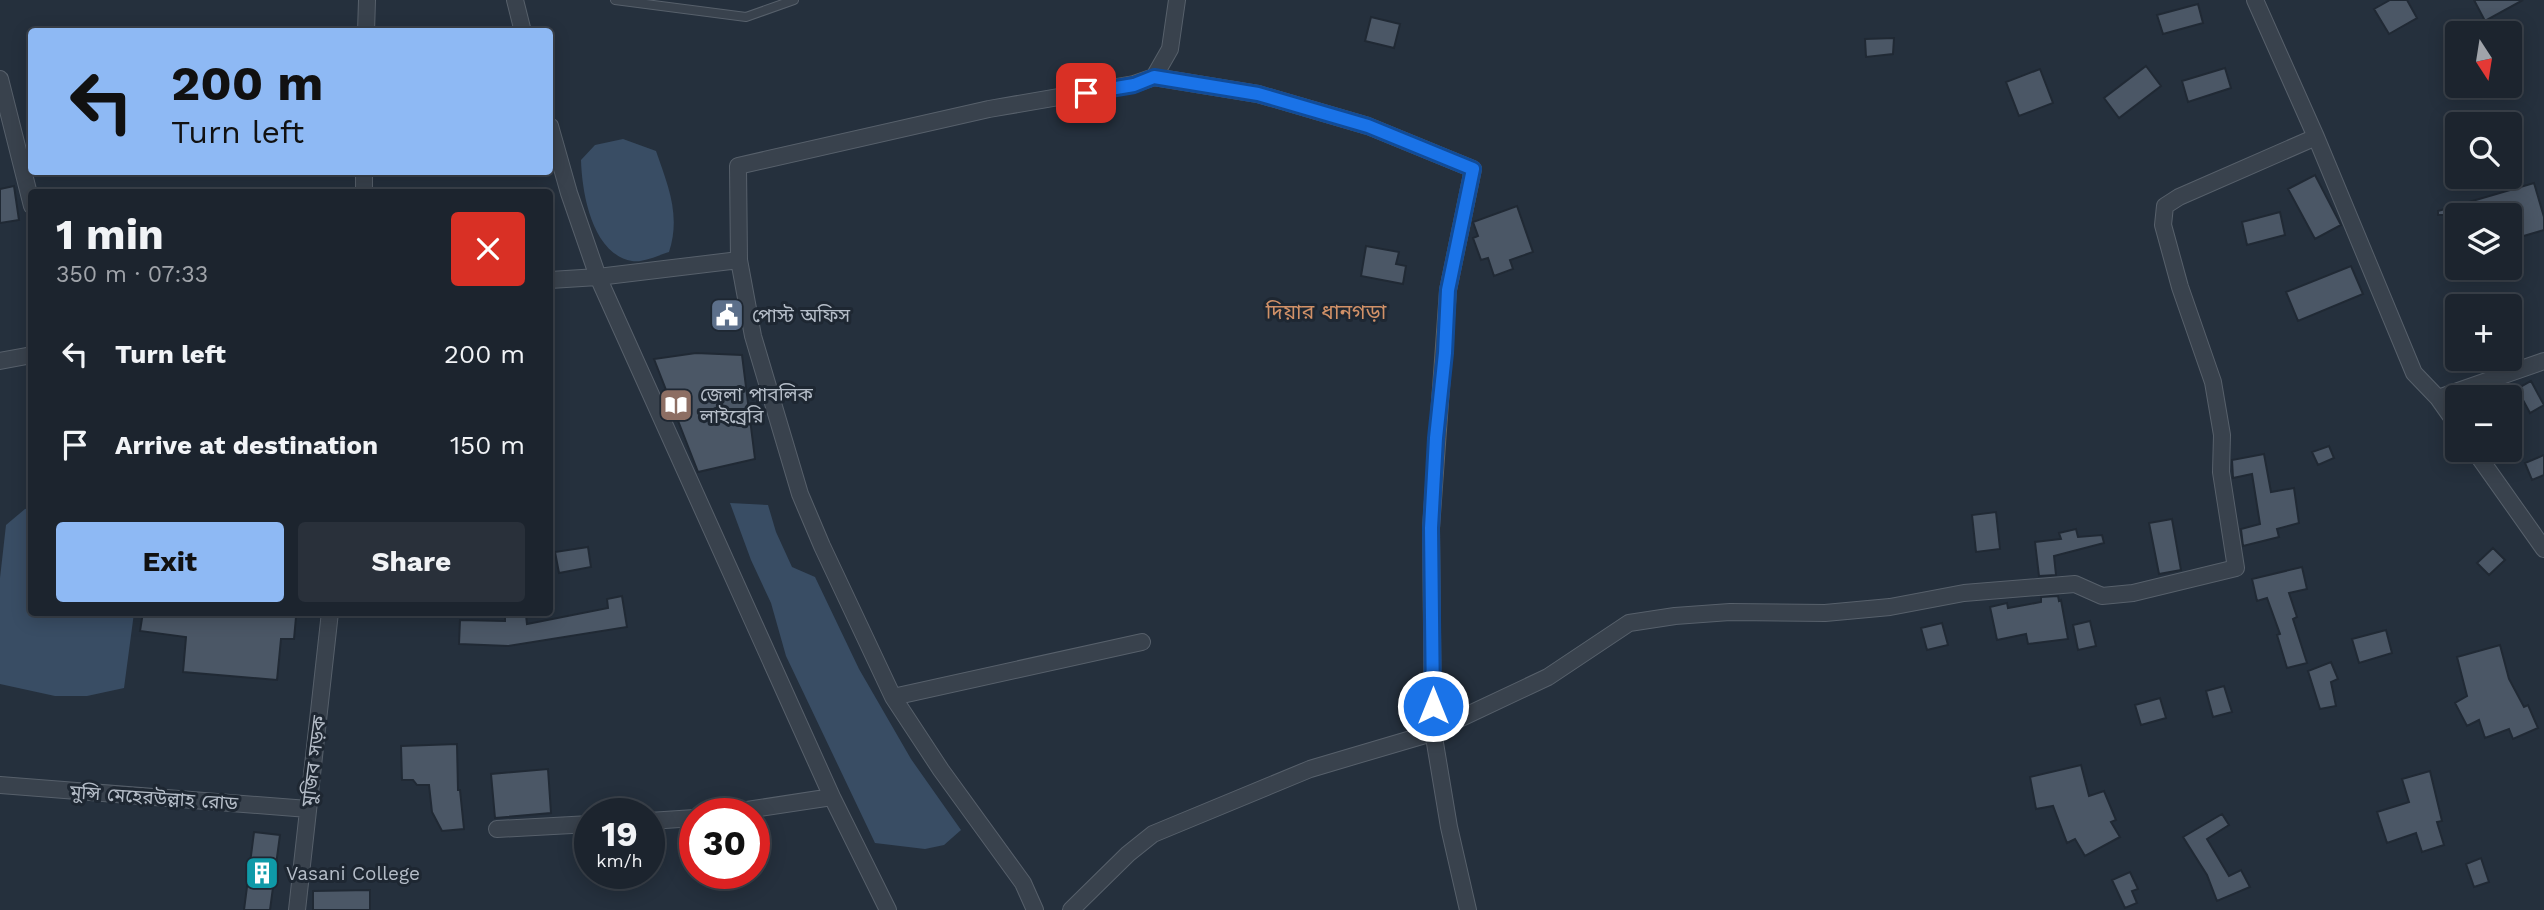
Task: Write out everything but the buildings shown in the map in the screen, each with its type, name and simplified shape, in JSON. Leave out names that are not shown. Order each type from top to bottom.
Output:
[{"type":"street","points":[[366,28],[367,0]]},
{"type":"street","points":[[1154,77],[1170,49],[1177,0]]},
{"type":"street","points":[[2255,0],[2316,137],[2414,373],[2445,408]]},
{"type":"street","points":[[517,5],[522,28]]},
{"type":"street","points":[[1035,910],[1023,883],[941,770],[893,697],[800,494],[753,336],[739,260],[738,166],[989,109],[1134,85],[1154,77],[1258,94],[1368,126],[1473,169],[1448,290],[1431,528],[1433,731],[1449,827],[1468,910]]},
{"type":"street","points":[[0,79],[28,190]]},
{"type":"street","points":[[553,136],[569,193],[598,277],[832,797],[888,910]]},
{"type":"street","points":[[1071,910],[1128,854],[1153,834],[1310,769],[1433,731],[1548,677],[1629,623],[1730,612],[1825,613],[1890,607],[1964,593],[2075,584],[2102,596],[2133,593],[2236,568],[2221,472],[2222,435],[2213,382],[2180,287],[2163,225],[2165,206],[2179,197],[2316,137]]},
{"type":"street","points":[[553,280],[739,260]]},
{"type":"street","points":[[0,361],[28,356]]},
{"type":"street","points":[[2438,398],[2544,361]]},
{"type":"street","points":[[2482,462],[2544,549]]},
{"type":"street","name":"মুজিব সড়ক","points":[[296,910],[330,616]]},
{"type":"street","points":[[893,697],[1142,642]]},
{"type":"street","name":"মুন্সি মেহেরউল্লাহ রোড","points":[[0,785],[308,808]]},
{"type":"street","points":[[770,807],[832,797]]},
{"type":"street","points":[[496,829],[574,825]]},
{"type":"lane","points":[[615,0],[746,18],[794,0]]},
{"type":"water","points":[[623,139],[656,151],[672,201],[674,226],[669,252],[641,261],[618,256],[607,247],[592,220],[584,189],[581,160],[595,145]]},
{"type":"water","points":[[730,503],[768,505],[776,532],[792,567],[815,577],[859,669],[911,759],[961,830],[944,845],[925,849],[875,843],[786,656],[771,603],[751,560]]},
{"type":"water","points":[[28,508],[28,616],[134,616],[124,688],[87,696],[55,696],[0,684],[0,578],[6,525]]},
{"type":"place","name":"পোস্ট অফিস","points":[[727,315]]},
{"type":"place","name":"জেলা পাবলিক লাইব্রেরি","points":[[676,405]]},
{"type":"place","name":"Vasani College","points":[[262,873]]},
{"type":"district","name":"দিয়ার ধানগড়া","points":[[1326,312]]},
{"type":"route","points":[[1086,93],[1134,85],[1154,77],[1208,84],[1258,94],[1368,126],[1473,169],[1448,290],[1445,353],[1436,438],[1431,528],[1433,706]]}]
